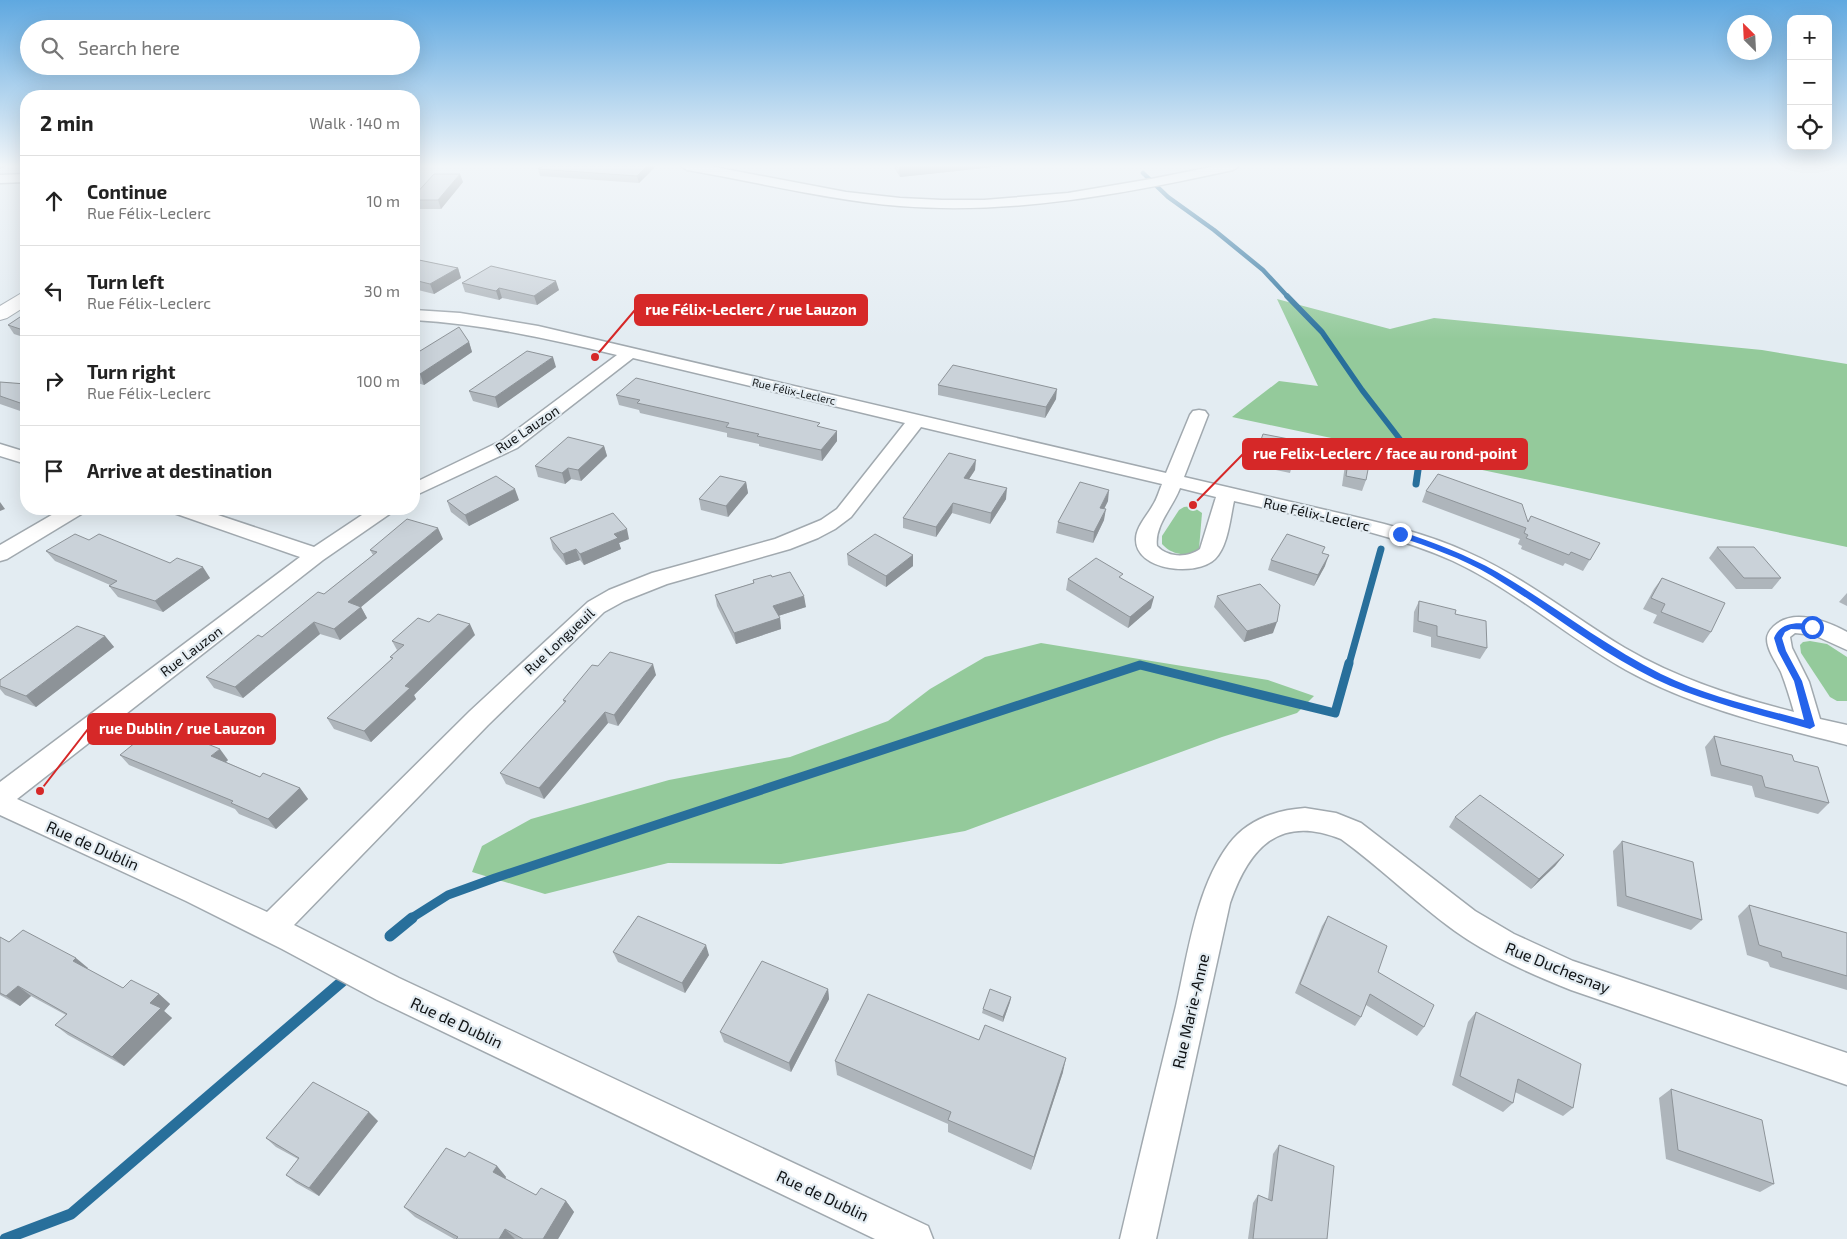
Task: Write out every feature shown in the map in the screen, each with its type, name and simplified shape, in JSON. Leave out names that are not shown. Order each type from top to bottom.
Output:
[{"type":"street","points":[[0,314],[20,302]]},
{"type":"street","name":"Rue Félix-Leclerc","points":[[420,315],[460,318],[508,325],[1378,528],[1439,548],[1493,573],[1614,652],[1659,677],[1703,695],[1847,735]]},
{"type":"street","name":"Rue Lauzon","points":[[420,487],[516,440],[630,353]]},
{"type":"street","points":[[1199,415],[1165,501],[1146,538],[1146,544],[1154,554],[1177,563],[1197,561],[1209,554],[1213,549],[1227,492]]},
{"type":"street","name":"Rue Longueuil","points":[[272,928],[479,718],[596,607],[639,585],[783,544],[809,535],[829,525],[850,507],[917,420]]},
{"type":"street","points":[[0,450],[20,456]]},
{"type":"street","points":[[0,554],[66,515]]},
{"type":"street","points":[[199,515],[316,555]]},
{"type":"street","name":"Rue Lauzon","points":[[0,797],[316,555],[375,515]]},
{"type":"street","points":[[1810,726],[1798,681],[1782,651],[1779,634],[1790,626],[1804,626],[1829,632],[1847,642]]},
{"type":"street","name":"Rue de Dublin","points":[[0,803],[272,928],[388,989],[915,1239]]},
{"type":"street","name":"Rue Duchesnay","points":[[1296,818],[1316,819],[1334,823],[1351,831],[1464,920],[1507,947],[1534,960],[1570,975],[1847,1069]]},
{"type":"street","name":"Rue Marie-Anne","points":[[1138,1239],[1202,958],[1222,884],[1239,852],[1252,838],[1266,829],[1296,818]]},
{"type":"green space","points":[[1277,299],[1390,329],[1434,318],[1762,350],[1847,364],[1847,547],[1232,417],[1279,381],[1318,386]]},
{"type":"green space","points":[[1192,506],[1202,513],[1199,549],[1190,554],[1170,551],[1162,544],[1162,536],[1179,510]]},
{"type":"green space","points":[[1810,641],[1827,644],[1847,657],[1847,701],[1837,701],[1830,697],[1801,653],[1800,645],[1803,642]]},
{"type":"green space","points":[[1041,643],[1268,680],[1314,696],[1297,713],[1222,737],[965,831],[781,864],[668,863],[545,894],[472,872],[482,846],[531,819],[669,780],[790,757],[888,721],[930,689],[985,657]]},
{"type":"building","points":[[420,260],[458,268],[430,284],[420,282]]},
{"type":"building","points":[[491,266],[556,281],[534,296],[499,288],[496,291],[462,283]]},
{"type":"building","points":[[20,317],[20,329],[8,325]]},
{"type":"building","points":[[459,327],[469,342],[420,374],[420,351]]},
{"type":"building","points":[[527,351],[553,357],[495,397],[469,391]]},
{"type":"building","points":[[953,365],[1057,389],[1046,407],[938,385]]},
{"type":"building","points":[[636,378],[820,423],[817,426],[837,431],[821,450],[757,436],[759,434],[726,427],[729,423],[637,403],[640,400],[616,395]]},
{"type":"building","points":[[0,382],[20,384],[20,403],[0,396]]},
{"type":"building","points":[[1263,434],[1299,441],[1293,462],[1256,454]]},
{"type":"building","points":[[568,437],[604,446],[578,470],[568,468],[562,473],[535,466]]},
{"type":"building","points":[[949,453],[976,460],[964,478],[1007,488],[991,513],[953,503],[936,527],[903,518]]},
{"type":"building","points":[[1349,454],[1370,459],[1366,480],[1346,476]]},
{"type":"building","points":[[1438,474],[1522,504],[1528,522],[1531,516],[1600,543],[1590,560],[1571,552],[1569,555],[1526,538],[1528,535],[1524,533],[1526,528],[1426,491]]},
{"type":"building","points":[[496,476],[515,489],[465,515],[447,501]]},
{"type":"building","points":[[720,476],[746,482],[726,506],[699,499]]},
{"type":"building","points":[[1080,482],[1109,490],[1100,508],[1106,509],[1094,532],[1058,522]]},
{"type":"building","points":[[613,513],[627,529],[614,534],[618,538],[580,554],[576,549],[563,554],[550,538]]},
{"type":"building","points":[[407,519],[438,528],[348,602],[361,607],[334,629],[314,622],[235,687],[206,677],[258,635],[262,637],[318,592],[324,594],[377,552],[370,550]]},
{"type":"building","points":[[75,534],[89,540],[99,534],[170,563],[177,558],[203,567],[155,601],[109,586],[117,581],[46,551]]},
{"type":"building","points":[[875,534],[913,555],[886,576],[847,554]]},
{"type":"building","points":[[1287,534],[1325,547],[1322,553],[1329,555],[1318,575],[1271,560]]},
{"type":"building","points":[[1717,547],[1754,547],[1781,578],[1744,578]]},
{"type":"building","points":[[1096,558],[1123,574],[1119,577],[1154,597],[1130,617],[1068,579]]},
{"type":"building","points":[[790,572],[804,596],[773,606],[780,618],[734,633],[715,595],[754,583],[753,580]]},
{"type":"building","points":[[1662,578],[1725,603],[1711,632],[1661,612],[1665,604],[1651,598]]},
{"type":"building","points":[[1260,584],[1280,605],[1277,622],[1247,631],[1217,596]]},
{"type":"building","points":[[1419,601],[1456,610],[1455,614],[1486,621],[1487,648],[1437,636],[1437,626],[1418,621]]},
{"type":"building","points":[[438,614],[470,624],[405,686],[410,688],[364,731],[327,718],[393,658],[390,657],[404,645],[392,641],[418,618],[429,622]]},
{"type":"building","points":[[77,626],[105,636],[26,696],[0,686],[0,680]]},
{"type":"building","points":[[610,652],[653,664],[614,715],[605,712],[539,788],[500,773],[566,701],[563,700],[592,665],[598,666]]},
{"type":"building","points":[[158,724],[220,749],[211,756],[260,777],[263,773],[300,788],[268,819],[231,803],[233,801],[120,755]]},
{"type":"building","points":[[1714,736],[1792,755],[1794,761],[1818,767],[1829,803],[1765,787],[1762,776],[1721,765]]},
{"type":"building","points":[[1480,795],[1564,855],[1539,879],[1455,817]]},
{"type":"building","points":[[1622,841],[1693,862],[1702,920],[1626,896]]},
{"type":"building","points":[[1749,905],[1847,933],[1847,976],[1782,957],[1781,952],[1759,945]]},
{"type":"building","points":[[638,916],[706,945],[682,983],[613,952]]},
{"type":"building","points":[[1328,916],[1387,946],[1378,972],[1434,1005],[1424,1027],[1370,994],[1361,1017],[1300,984]]},
{"type":"building","points":[[23,930],[76,958],[73,961],[123,988],[131,980],[159,994],[150,1003],[161,1008],[112,1057],[55,1025],[67,1014],[18,986],[6,996],[0,993],[0,937],[9,942]]},
{"type":"building","points":[[762,961],[828,989],[789,1063],[720,1032]]},
{"type":"building","points":[[990,989],[1011,997],[1003,1017],[983,1009]]},
{"type":"building","points":[[868,994],[979,1040],[985,1025],[1066,1058],[1034,1157],[948,1120],[951,1112],[835,1061]]},
{"type":"building","points":[[1476,1012],[1581,1064],[1573,1108],[1518,1079],[1513,1103],[1460,1076]]},
{"type":"building","points":[[313,1082],[369,1112],[309,1188],[286,1175],[299,1158],[266,1138]]},
{"type":"building","points":[[1671,1089],[1762,1120],[1774,1184],[1678,1150]]},
{"type":"building","points":[[1279,1145],[1334,1166],[1327,1239],[1253,1239],[1258,1195],[1272,1201]]},
{"type":"building","points":[[446,1148],[465,1157],[469,1152],[497,1166],[493,1172],[536,1195],[541,1188],[566,1201],[543,1239],[523,1239],[505,1229],[499,1239],[456,1239],[458,1237],[404,1207]]},
{"type":"waterway","points":[[1205,224],[1263,270],[1288,297]]},
{"type":"waterway","points":[[1287,296],[1322,332],[1362,390],[1416,460]]},
{"type":"waterway","points":[[1415,458],[1419,463],[1416,484]]},
{"type":"waterway","points":[[1349,664],[1381,549]]},
{"type":"waterway","points":[[410,919],[448,895],[495,878],[1140,665],[1335,713],[1349,663]]},
{"type":"waterway","points":[[390,936],[412,918]]},
{"type":"waterway","points":[[5,1239],[71,1214],[345,979]]},
{"type":"place","name":"rue Félix-Leclerc / rue Lauzon","points":[[595,357]]},
{"type":"place","name":"rue Felix-Leclerc / face au rond-point","points":[[1193,505]]},
{"type":"place","name":"rue Dublin / rue Lauzon","points":[[40,791]]},
{"type":"route","points":[[1400,534],[1461,557],[1493,573],[1614,652],[1659,677],[1703,695],[1810,726],[1798,681],[1782,651],[1778,638],[1781,631],[1790,626],[1812,627]]}]
